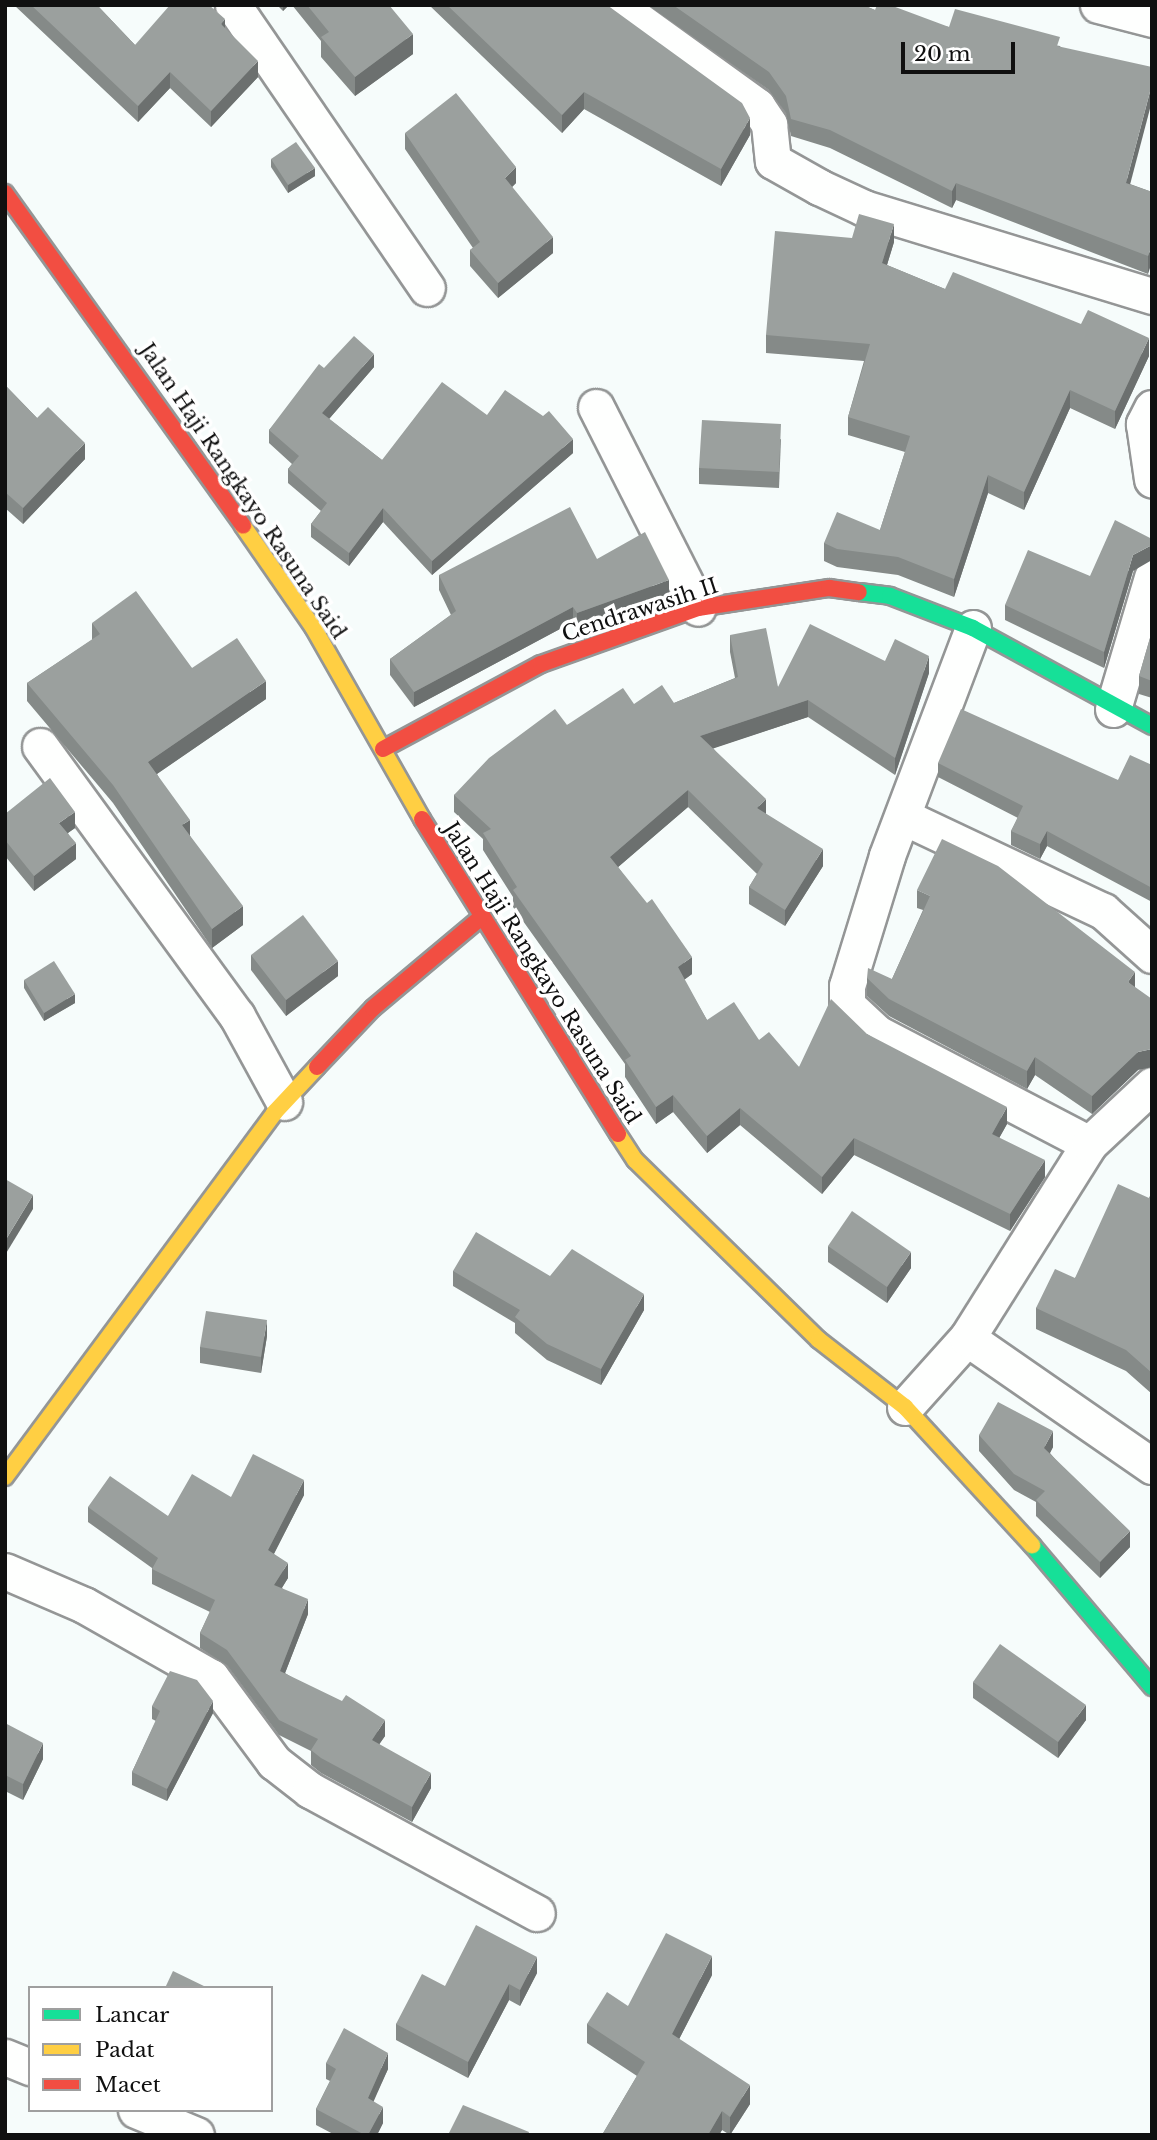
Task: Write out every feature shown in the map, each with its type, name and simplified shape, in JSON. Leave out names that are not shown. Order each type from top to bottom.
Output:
[{"type":"street","points":[[233,5],[427,288]]},
{"type":"street","points":[[617,5],[757,106],[769,124],[773,161],[819,187],[864,208],[1152,296]]},
{"type":"street","points":[[1098,5],[1152,19]]},
{"type":"street","name":"Jalan Haji Rangkayo Rasuna Said","points":[[5,193],[216,482],[313,627],[479,919],[635,1160],[819,1340],[905,1406],[977,1480],[1152,1687]]},
{"type":"street","points":[[596,407],[698,608]]},
{"type":"street","points":[[1152,408],[1144,452],[1152,479]]},
{"type":"street","points":[[1113,709],[1152,577]]},
{"type":"street","name":"Cendrawasih II","points":[[383,749],[517,675],[698,608],[791,590],[861,589],[973,628],[1113,709],[1152,726]]},
{"type":"street","points":[[973,628],[906,818],[887,856],[849,978],[850,1012],[877,1033],[1089,1144]]},
{"type":"street","points":[[40,746],[237,1016],[284,1102]]},
{"type":"street","points":[[906,818],[1093,906],[1152,955]]},
{"type":"street","points":[[5,1477],[284,1102],[373,1008],[479,919]]},
{"type":"street","points":[[905,1406],[967,1338],[1089,1144],[1152,1085]]},
{"type":"street","points":[[967,1338],[1152,1466]]},
{"type":"street","points":[[5,1571],[84,1605],[211,1677],[274,1762],[310,1790],[537,1913]]},
{"type":"street","points":[[5,2057],[28,2066]]},
{"type":"street","points":[[141,2112],[196,2135]]},
{"type":"building","points":[[31,5],[97,5],[135,45],[170,5],[209,5],[225,19],[221,24],[258,61],[211,111],[170,72],[138,106]]},
{"type":"building","points":[[307,5],[389,5],[413,34],[355,77],[321,37],[329,32]]},
{"type":"building","points":[[447,5],[607,5],[742,103],[750,118],[721,169],[584,92],[562,115]]},
{"type":"building","points":[[673,5],[863,5],[875,10],[877,5],[890,5],[949,27],[955,9],[1060,37],[1057,46],[1152,67],[1152,84],[1126,183],[1152,192],[1152,245],[1148,256],[956,183],[952,191],[830,130],[791,119],[786,96],[769,72]]},
{"type":"building","points":[[456,93],[516,167],[505,178],[553,237],[498,283],[470,250],[480,242],[405,133]]},
{"type":"building","points":[[296,142],[315,168],[288,185],[271,159]]},
{"type":"building","points":[[859,214],[894,224],[882,263],[945,289],[953,272],[1081,324],[1088,310],[1149,338],[1115,411],[1070,390],[1024,492],[988,475],[954,579],[898,557],[837,549],[824,543],[837,512],[880,530],[910,436],[848,417],[870,344],[766,335],[775,231],[852,238]]},
{"type":"building","points":[[354,336],[374,354],[322,413],[382,460],[442,382],[487,415],[505,390],[543,416],[549,411],[573,439],[432,561],[383,508],[349,553],[311,524],[327,503],[288,469],[299,456],[269,430],[319,364],[324,368]]},
{"type":"building","points":[[5,385],[37,418],[48,407],[85,443],[23,508],[5,492]]},
{"type":"building","points":[[702,420],[781,424],[779,472],[699,468]]},
{"type":"building","points":[[570,507],[597,559],[645,532],[669,580],[577,613],[573,607],[414,692],[390,659],[456,611],[439,575]]},
{"type":"building","points":[[1115,520],[1152,539],[1152,545],[1133,555],[1104,652],[1005,605],[1028,550],[1090,576]]},
{"type":"building","points":[[136,591],[192,668],[237,638],[266,681],[148,762],[190,820],[182,825],[243,906],[212,929],[113,785],[27,683],[100,634],[92,623]]},
{"type":"building","points":[[810,624],[885,661],[895,639],[929,656],[895,758],[808,700],[700,736],[766,799],[757,808],[823,849],[785,910],[749,887],[763,864],[688,790],[610,857],[647,903],[652,899],[692,957],[678,967],[707,1020],[734,1002],[759,1040],[769,1032],[799,1067],[831,999],[867,1034],[1007,1107],[992,1134],[1045,1160],[1010,1214],[854,1138],[822,1177],[740,1108],[707,1136],[673,1095],[656,1107],[625,1060],[631,1056],[513,890],[517,887],[483,833],[491,829],[454,795],[489,758],[555,709],[567,725],[623,688],[634,704],[662,685],[674,703],[738,677],[730,635],[766,628],[778,687]]},
{"type":"building","points":[[1152,631],[1152,681],[1139,676]]},
{"type":"building","points":[[961,709],[1118,780],[1130,755],[1152,765],[1152,888],[1047,831],[1040,844],[1011,831],[1023,806],[938,763]]},
{"type":"building","points":[[50,778],[75,812],[59,823],[76,843],[34,876],[5,840],[5,814]]},
{"type":"building","points":[[942,839],[998,866],[1135,972],[1128,982],[1152,999],[1152,1049],[1138,1052],[1092,1096],[1035,1057],[1027,1071],[889,999],[867,978],[868,968],[892,979],[930,896],[917,890]]},
{"type":"building","points":[[303,915],[338,961],[286,1000],[251,955]]},
{"type":"building","points":[[54,961],[75,994],[44,1013],[24,980]]},
{"type":"building","points":[[5,1179],[33,1195],[5,1241]]},
{"type":"building","points":[[1118,1184],[1149,1198],[1152,1192],[1152,1373],[1126,1350],[1036,1308],[1055,1269],[1075,1278]]},
{"type":"building","points":[[852,1211],[911,1252],[887,1287],[828,1246]]},
{"type":"building","points":[[476,1232],[550,1276],[572,1249],[644,1294],[601,1369],[547,1344],[515,1317],[520,1310],[453,1271]]},
{"type":"building","points":[[206,1311],[267,1320],[261,1357],[200,1347]]},
{"type":"building","points":[[998,1402],[1053,1431],[1044,1448],[1130,1531],[1100,1562],[1036,1500],[1045,1491],[1014,1474],[979,1435]]},
{"type":"building","points":[[253,1454],[304,1480],[268,1550],[288,1563],[274,1585],[308,1599],[280,1671],[342,1701],[346,1695],[385,1720],[372,1740],[431,1773],[412,1807],[311,1750],[318,1739],[279,1720],[227,1650],[200,1633],[215,1600],[152,1569],[158,1558],[88,1507],[110,1476],[168,1516],[192,1474],[231,1497]]},
{"type":"building","points":[[1000,1644],[1086,1705],[1058,1742],[973,1682]]},
{"type":"building","points":[[170,1671],[197,1680],[213,1701],[167,1789],[132,1772],[160,1711],[152,1706]]},
{"type":"building","points":[[5,1723],[43,1743],[23,1784],[5,1775]]},
{"type":"building","points":[[476,1925],[537,1957],[520,1990],[509,1984],[468,2062],[396,2024],[422,1974],[445,1986]]},
{"type":"building","points":[[666,1933],[712,1956],[672,2034],[750,2085],[730,2117],[722,2111],[708,2135],[602,2135],[645,2062],[587,2024],[607,1992],[628,2006]]},
{"type":"building","points":[[173,1971],[204,1986],[166,1986]]},
{"type":"building","points":[[344,2028],[388,2053],[368,2098],[383,2107],[368,2135],[316,2109],[336,2069],[326,2063]]},
{"type":"building","points":[[463,2105],[529,2132],[528,2135],[448,2135]]},
{"type":"traffic: fast","points":[[859,592],[890,596],[973,628],[1152,726]]},
{"type":"traffic: fast","points":[[1032,1545],[1152,1687]]},
{"type":"traffic: slow","points":[[243,526],[313,627],[422,819]]},
{"type":"traffic: slow","points":[[5,1477],[274,1113],[317,1067]]},
{"type":"traffic: slow","points":[[618,1134],[635,1160],[819,1340],[905,1407],[1032,1545]]},
{"type":"traffic: jam","points":[[5,193],[243,526]]},
{"type":"traffic: jam","points":[[383,749],[541,664],[698,608],[829,588],[859,592]]},
{"type":"traffic: jam","points":[[422,819],[618,1134]]},
{"type":"traffic: jam","points":[[317,1067],[373,1008],[479,919]]}]
